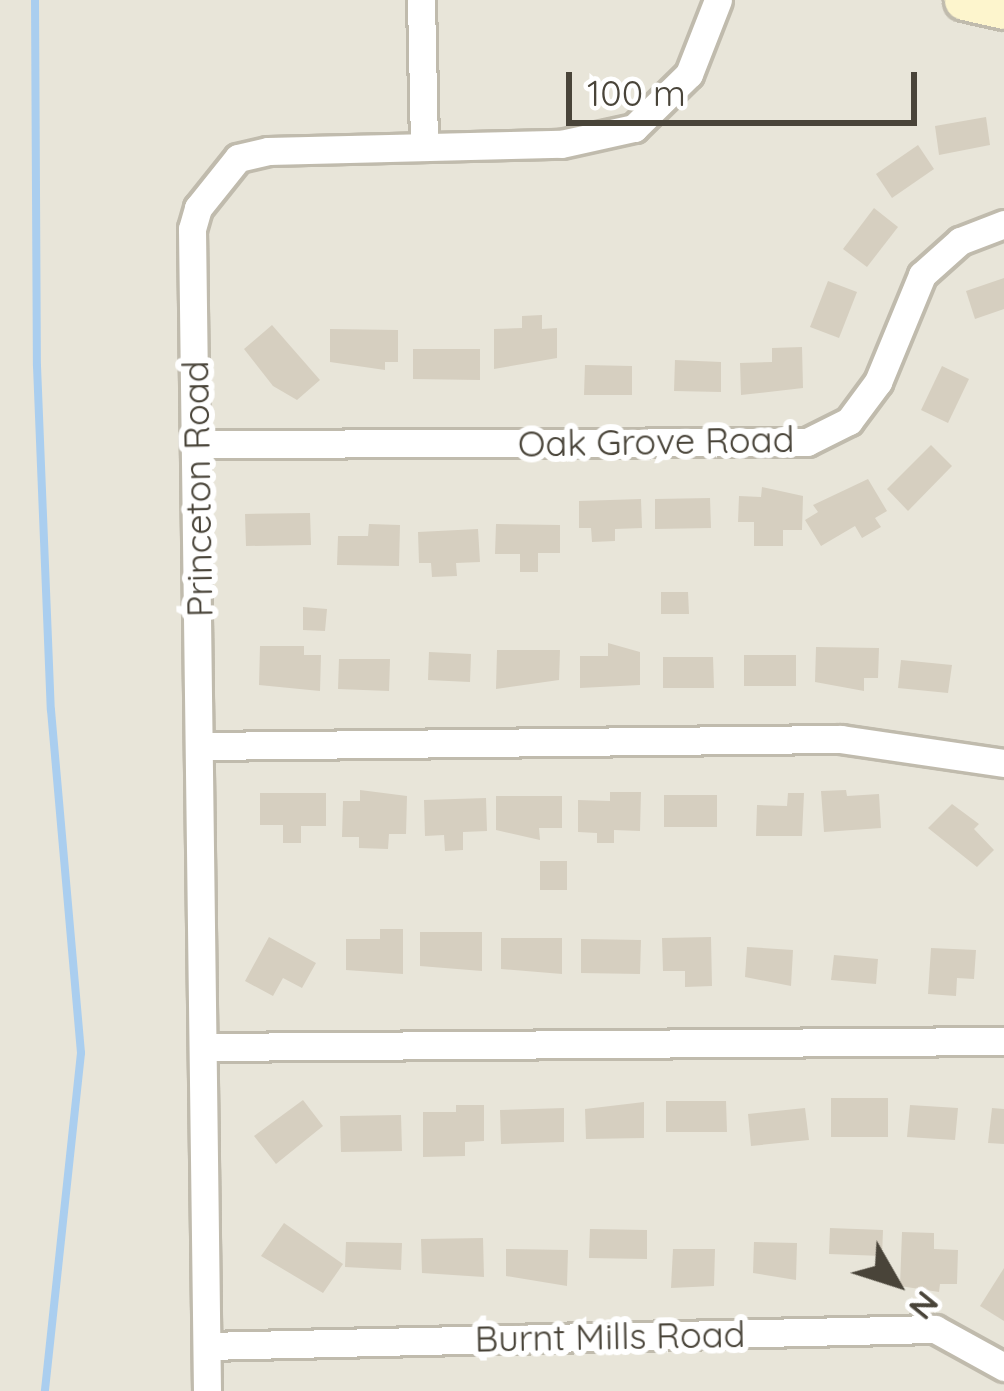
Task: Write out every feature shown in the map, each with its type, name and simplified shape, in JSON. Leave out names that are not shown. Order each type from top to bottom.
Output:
[{"type":"street","points":[[421,0],[424,143]]},
{"type":"street","name":"Princeton Road","points":[[207,1391],[191,229],[212,181],[238,158],[268,151],[424,143],[561,144],[634,128],[689,74],[718,0]]},
{"type":"street","points":[[964,0],[1004,9]]},
{"type":"street","name":"Oak Grove Road","points":[[197,444],[807,442],[850,421],[878,382],[922,275],[960,241],[1004,224]]},
{"type":"street","points":[[201,746],[841,739],[1004,763]]},
{"type":"street","points":[[202,1047],[1004,1041]]},
{"type":"street","name":"Burnt Mills Road","points":[[207,1346],[935,1329],[1004,1366]]},
{"type":"shaded area","points":[[0,0],[1004,0],[1004,1391],[0,1391]]},
{"type":"building","points":[[986,117],[990,145],[939,155],[935,126]]},
{"type":"building","points":[[918,145],[934,169],[892,198],[876,174]]},
{"type":"building","points":[[874,208],[898,227],[867,267],[843,249]]},
{"type":"building","points":[[1004,278],[1004,309],[975,319],[966,291]]},
{"type":"building","points":[[828,281],[857,292],[839,338],[810,327]]},
{"type":"building","points":[[542,315],[542,329],[557,328],[557,358],[494,369],[494,329],[522,328],[522,316]]},
{"type":"building","points":[[272,325],[320,380],[297,400],[273,386],[244,349]]},
{"type":"building","points":[[330,329],[398,330],[398,362],[385,362],[385,370],[330,362]]},
{"type":"building","points":[[802,347],[803,388],[741,395],[740,363],[772,362],[772,348]]},
{"type":"building","points":[[413,349],[480,349],[480,380],[413,379]]},
{"type":"building","points":[[675,360],[721,362],[721,392],[674,391]]},
{"type":"building","points":[[585,365],[632,366],[632,395],[584,395]]},
{"type":"building","points":[[942,366],[969,379],[948,423],[921,410]]},
{"type":"building","points":[[931,445],[952,466],[908,511],[887,489]]},
{"type":"building","points":[[868,479],[887,511],[875,518],[881,527],[862,538],[855,526],[821,546],[805,520],[818,512],[813,505]]},
{"type":"building","points":[[762,487],[803,496],[802,530],[783,530],[783,546],[754,546],[754,522],[738,522],[739,496],[761,497]]},
{"type":"building","points":[[710,498],[711,528],[655,529],[655,499]]},
{"type":"building","points":[[641,499],[642,528],[615,529],[615,541],[592,542],[591,528],[579,528],[579,501]]},
{"type":"building","points":[[310,513],[311,545],[246,546],[245,514]]},
{"type":"building","points":[[369,524],[400,525],[399,566],[337,565],[338,536],[368,536]]},
{"type":"building","points":[[496,524],[560,525],[560,553],[538,553],[538,572],[520,572],[520,554],[495,554]]},
{"type":"building","points":[[478,529],[480,562],[456,563],[457,576],[432,577],[431,563],[419,563],[418,532]]},
{"type":"building","points":[[661,592],[688,592],[689,614],[661,614]]},
{"type":"building","points":[[303,607],[327,609],[325,631],[303,630]]},
{"type":"building","points":[[608,643],[640,652],[640,685],[580,688],[580,656],[608,656]]},
{"type":"building","points":[[260,646],[304,646],[304,655],[321,655],[320,691],[259,685]]},
{"type":"building","points":[[816,647],[879,648],[878,678],[864,678],[864,691],[815,682]]},
{"type":"building","points":[[497,650],[560,650],[559,680],[496,689]]},
{"type":"building","points":[[429,652],[471,654],[470,682],[428,680]]},
{"type":"building","points":[[744,655],[796,655],[796,686],[744,686]]},
{"type":"building","points":[[663,657],[713,657],[714,688],[663,688]]},
{"type":"building","points":[[339,659],[390,659],[389,691],[338,689]]},
{"type":"building","points":[[901,660],[952,665],[948,693],[898,688]]},
{"type":"building","points":[[360,790],[407,796],[406,834],[389,834],[388,849],[359,848],[359,837],[342,837],[343,801],[360,801]]},
{"type":"building","points":[[846,790],[847,796],[879,794],[881,828],[824,832],[821,791]]},
{"type":"building","points":[[610,792],[641,792],[640,831],[614,830],[614,843],[597,843],[597,833],[578,832],[578,800],[610,801]]},
{"type":"building","points":[[260,793],[326,793],[326,826],[301,826],[301,843],[283,843],[283,825],[260,825]]},
{"type":"building","points":[[788,793],[804,793],[802,836],[756,836],[757,805],[787,806]]},
{"type":"building","points":[[664,795],[717,795],[717,827],[664,827]]},
{"type":"building","points":[[496,796],[562,796],[562,828],[539,828],[540,840],[496,830]]},
{"type":"building","points":[[486,798],[487,831],[463,832],[463,850],[445,851],[444,835],[425,836],[424,800]]},
{"type":"building","points":[[952,804],[979,824],[974,829],[994,850],[977,867],[928,828]]},
{"type":"building","points":[[540,861],[567,861],[567,890],[540,890]]},
{"type":"building","points":[[380,929],[403,929],[403,974],[346,970],[346,939],[380,939]]},
{"type":"building","points":[[420,932],[482,932],[482,971],[420,966]]},
{"type":"building","points":[[269,937],[316,963],[302,988],[283,978],[273,996],[245,981]]},
{"type":"building","points":[[711,937],[712,986],[685,987],[685,971],[663,971],[662,938]]},
{"type":"building","points":[[501,938],[562,938],[562,974],[501,969]]},
{"type":"building","points":[[581,939],[641,940],[640,974],[581,973]]},
{"type":"building","points":[[747,947],[793,950],[791,986],[745,977]]},
{"type":"building","points":[[931,948],[976,950],[974,979],[957,978],[956,996],[928,994]]},
{"type":"building","points":[[834,955],[878,959],[876,984],[831,980]]},
{"type":"building","points":[[831,1098],[888,1098],[888,1137],[831,1137]]},
{"type":"building","points":[[303,1100],[323,1126],[276,1164],[254,1136]]},
{"type":"building","points":[[666,1101],[726,1101],[727,1132],[666,1132]]},
{"type":"building","points":[[644,1102],[644,1138],[586,1139],[585,1109]]},
{"type":"building","points":[[456,1105],[484,1105],[484,1141],[465,1142],[465,1156],[423,1157],[423,1112],[456,1112]]},
{"type":"building","points":[[910,1105],[958,1108],[955,1140],[907,1137]]},
{"type":"building","points":[[564,1108],[564,1142],[501,1144],[500,1110]]},
{"type":"building","points":[[805,1108],[809,1140],[751,1146],[748,1114]]},
{"type":"building","points":[[992,1108],[1004,1109],[1004,1144],[988,1143]]},
{"type":"building","points":[[401,1115],[402,1151],[341,1152],[340,1116]]},
{"type":"building","points":[[284,1223],[343,1264],[323,1293],[261,1256]]},
{"type":"building","points":[[830,1228],[883,1230],[882,1256],[829,1254]]},
{"type":"building","points":[[590,1229],[647,1230],[647,1259],[589,1258]]},
{"type":"building","points":[[902,1232],[934,1233],[934,1249],[958,1250],[957,1284],[940,1284],[939,1292],[900,1286]]},
{"type":"building","points":[[483,1238],[484,1277],[422,1273],[421,1239]]},
{"type":"building","points":[[346,1242],[402,1243],[401,1270],[345,1267]]},
{"type":"building","points":[[754,1242],[797,1243],[796,1280],[753,1273]]},
{"type":"building","points":[[506,1249],[568,1250],[567,1286],[506,1276]]},
{"type":"building","points":[[673,1249],[715,1249],[714,1286],[671,1288]]},
{"type":"building","points":[[1004,1268],[1004,1321],[980,1306]]},
{"type":"waterway","points":[[35,0],[37,366],[51,710],[81,1053],[45,1391]]}]
